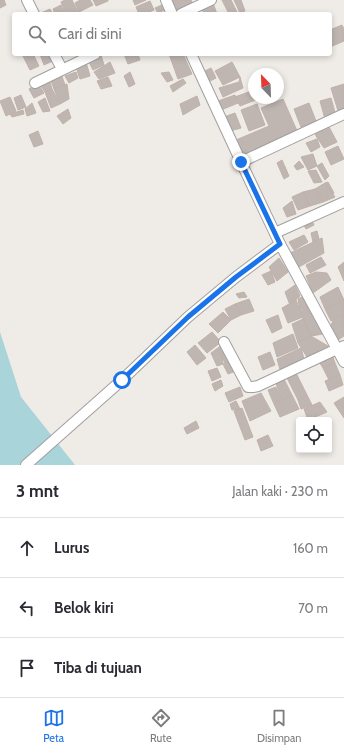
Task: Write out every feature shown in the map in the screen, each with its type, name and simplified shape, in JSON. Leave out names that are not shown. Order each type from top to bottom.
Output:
[{"type":"street","points":[[27,0],[33,12]]},
{"type":"street","points":[[166,0],[171,12]]},
{"type":"street","points":[[185,12],[211,0]]},
{"type":"street","points":[[55,56],[62,69]]},
{"type":"street","points":[[35,83],[91,56]]},
{"type":"street","points":[[192,56],[280,244],[340,347],[344,362]]},
{"type":"street","points":[[241,162],[344,114]]},
{"type":"street","points":[[275,233],[344,202]]},
{"type":"street","points":[[26,465],[122,380],[188,317],[236,277],[280,244]]},
{"type":"street","points":[[224,342],[248,386],[253,387],[340,347]]},
{"type":"water","points":[[0,332],[21,397],[75,465],[0,465]]},
{"type":"building","points":[[0,0],[4,0],[6,5],[0,8]]},
{"type":"building","points":[[65,0],[72,0],[78,12],[65,12],[61,2]]},
{"type":"building","points":[[80,0],[90,0],[93,5],[79,12],[75,3]]},
{"type":"building","points":[[93,0],[108,0],[108,1],[96,6]]},
{"type":"building","points":[[133,0],[146,0],[135,5]]},
{"type":"building","points":[[170,0],[191,0],[193,4],[174,11]]},
{"type":"building","points":[[222,0],[231,0],[237,12],[228,12]]},
{"type":"building","points":[[234,0],[241,0],[245,11],[240,12]]},
{"type":"building","points":[[150,1],[154,10],[149,12],[138,12],[136,7]]},
{"type":"building","points":[[213,3],[216,12],[203,12],[202,8]]},
{"type":"building","points":[[164,4],[167,9],[157,12],[155,8]]},
{"type":"building","points":[[61,5],[64,12],[54,12],[53,9]]},
{"type":"building","points":[[50,9],[52,12],[43,12]]},
{"type":"building","points":[[342,25],[344,29],[344,41],[332,46],[332,29]]},
{"type":"building","points":[[23,56],[34,56],[39,66],[30,70]]},
{"type":"building","points":[[41,56],[53,56],[55,60],[44,65]]},
{"type":"building","points":[[101,56],[104,65],[93,70],[89,62]]},
{"type":"building","points":[[125,56],[139,56],[140,60],[128,64]]},
{"type":"building","points":[[170,56],[184,56],[192,74],[178,79]]},
{"type":"building","points":[[86,62],[90,76],[80,79],[76,67]]},
{"type":"building","points":[[110,62],[115,73],[99,79],[94,72]]},
{"type":"building","points":[[232,62],[240,77],[223,85],[215,71]]},
{"type":"building","points":[[211,68],[216,78],[208,82],[203,72]]},
{"type":"building","points":[[60,71],[65,85],[54,89],[50,78]]},
{"type":"building","points":[[76,72],[78,78],[69,83],[65,76]]},
{"type":"building","points":[[130,72],[135,84],[129,87],[124,76]]},
{"type":"building","points":[[169,72],[173,80],[167,82],[161,73]]},
{"type":"building","points":[[48,76],[52,89],[45,92],[39,83]]},
{"type":"building","points":[[108,77],[112,86],[101,89],[97,81]]},
{"type":"building","points":[[240,77],[243,88],[223,97],[219,88],[239,82]]},
{"type":"building","points":[[183,79],[186,83],[173,92],[170,86]]},
{"type":"building","points":[[38,84],[44,93],[34,98],[29,89]]},
{"type":"building","points":[[67,84],[69,99],[60,104],[54,89]]},
{"type":"building","points":[[344,84],[344,112],[339,114],[331,88]]},
{"type":"building","points":[[52,89],[60,104],[51,108],[45,92]]},
{"type":"building","points":[[248,92],[248,103],[240,106],[235,97]]},
{"type":"building","points":[[21,95],[26,107],[18,110],[14,98]]},
{"type":"building","points":[[235,95],[238,103],[221,110],[218,101]]},
{"type":"building","points":[[197,96],[200,105],[183,115],[180,104]]},
{"type":"building","points":[[10,97],[16,111],[6,116],[0,101]]},
{"type":"building","points":[[45,98],[50,111],[43,112],[38,102]]},
{"type":"building","points":[[331,98],[336,116],[325,119],[320,101]]},
{"type":"building","points":[[284,101],[298,133],[243,156],[236,140],[269,126],[261,108],[271,104],[284,104]]},
{"type":"building","points":[[32,103],[36,113],[27,116],[25,109]]},
{"type":"building","points":[[309,103],[316,121],[301,127],[294,109]]},
{"type":"building","points":[[257,104],[265,125],[249,131],[241,110]]},
{"type":"building","points":[[68,109],[71,118],[63,124],[57,116]]},
{"type":"building","points":[[23,110],[24,114],[12,117],[10,114]]},
{"type":"building","points":[[235,113],[241,128],[230,131],[224,117]]},
{"type":"building","points":[[328,125],[337,142],[324,148],[315,132]]},
{"type":"building","points":[[38,131],[43,144],[34,147],[29,135]]},
{"type":"building","points":[[317,139],[320,147],[311,152],[306,143]]},
{"type":"building","points":[[338,146],[344,159],[331,165],[325,152]]},
{"type":"building","points":[[313,154],[317,166],[308,170],[301,157]]},
{"type":"building","points":[[282,160],[289,176],[284,179],[277,163]]},
{"type":"building","points":[[299,161],[304,167],[297,170],[294,166]]},
{"type":"building","points":[[322,163],[329,176],[325,180],[317,166]]},
{"type":"building","points":[[316,170],[322,182],[314,183],[308,171]]},
{"type":"building","points":[[328,182],[334,193],[331,195],[325,183]]},
{"type":"building","points":[[325,183],[335,197],[323,202],[315,189]]},
{"type":"building","points":[[315,189],[323,202],[310,206],[303,192]]},
{"type":"building","points":[[303,192],[310,206],[298,210],[292,197]]},
{"type":"building","points":[[292,201],[296,214],[287,217],[283,208]]},
{"type":"building","points":[[311,219],[314,225],[306,229],[303,223]]},
{"type":"building","points":[[317,231],[319,239],[313,242],[311,233]]},
{"type":"building","points":[[304,235],[308,242],[294,250],[289,242]]},
{"type":"building","points":[[322,238],[324,253],[297,268],[290,253]]},
{"type":"building","points":[[321,257],[326,265],[310,273],[306,265]]},
{"type":"building","points":[[279,258],[288,272],[277,281],[269,267]]},
{"type":"building","points":[[344,262],[344,281],[338,267]]},
{"type":"building","points":[[271,271],[275,282],[268,285],[262,275]]},
{"type":"building","points":[[316,272],[327,273],[331,280],[313,293],[306,276]]},
{"type":"building","points":[[295,285],[300,296],[290,305],[285,292]]},
{"type":"building","points":[[338,287],[344,300],[325,309],[320,297]]},
{"type":"building","points":[[244,292],[247,297],[239,298],[236,294]]},
{"type":"building","points":[[304,296],[309,306],[300,310],[298,299]]},
{"type":"building","points":[[249,299],[254,311],[241,315],[235,304]]},
{"type":"building","points":[[296,300],[303,317],[288,323],[282,308]]},
{"type":"building","points":[[344,300],[344,315],[331,321],[325,309]]},
{"type":"building","points":[[235,304],[241,315],[231,320],[225,309]]},
{"type":"building","points":[[309,306],[323,334],[311,336],[301,311]]},
{"type":"building","points":[[223,312],[231,320],[218,333],[209,324]]},
{"type":"building","points":[[278,315],[282,328],[272,333],[266,320]]},
{"type":"building","points":[[344,315],[344,336],[338,340],[330,327],[334,319]]},
{"type":"building","points":[[303,319],[311,336],[298,343],[292,324]]},
{"type":"building","points":[[212,332],[221,342],[207,353],[198,343]]},
{"type":"building","points":[[293,334],[298,348],[277,357],[273,343]]},
{"type":"building","points":[[311,336],[328,346],[307,357],[298,343]]},
{"type":"building","points":[[195,345],[206,358],[197,365],[187,352]]},
{"type":"building","points":[[222,345],[223,364],[217,366],[211,353]]},
{"type":"building","points":[[224,348],[230,360],[225,363],[220,352]]},
{"type":"building","points":[[301,348],[304,359],[281,373],[277,359]]},
{"type":"building","points":[[270,352],[275,365],[263,370],[258,357]]},
{"type":"building","points":[[332,354],[335,363],[323,368],[318,360]]},
{"type":"building","points":[[230,360],[236,371],[228,374],[223,364]]},
{"type":"building","points":[[335,363],[340,375],[329,380],[323,368]]},
{"type":"building","points":[[217,368],[221,377],[212,381],[208,371]]},
{"type":"building","points":[[295,371],[307,395],[298,400],[286,376]]},
{"type":"building","points":[[340,375],[343,385],[329,391],[325,381]]},
{"type":"building","points":[[283,377],[292,395],[282,401],[275,380]]},
{"type":"building","points":[[221,380],[223,386],[215,391],[212,384]]},
{"type":"building","points":[[240,387],[243,396],[229,402],[225,393]]},
{"type":"building","points":[[276,387],[282,401],[274,404],[268,390]]},
{"type":"building","points":[[261,393],[271,411],[250,421],[242,401]]},
{"type":"building","points":[[292,395],[299,409],[280,417],[274,404]]},
{"type":"building","points":[[307,395],[312,405],[301,409],[298,400]]},
{"type":"building","points":[[344,397],[344,418],[334,403]]},
{"type":"building","points":[[236,401],[240,409],[232,410],[230,404]]},
{"type":"building","points":[[320,402],[327,412],[315,417],[307,417],[304,409]]},
{"type":"building","points":[[242,408],[253,437],[245,440],[234,411]]},
{"type":"building","points":[[196,421],[199,428],[187,434],[184,428]]},
{"type":"building","points":[[268,435],[273,446],[261,451],[257,440]]},
{"type":"route","points":[[122,380],[188,317],[236,277],[280,244],[241,162]]}]
